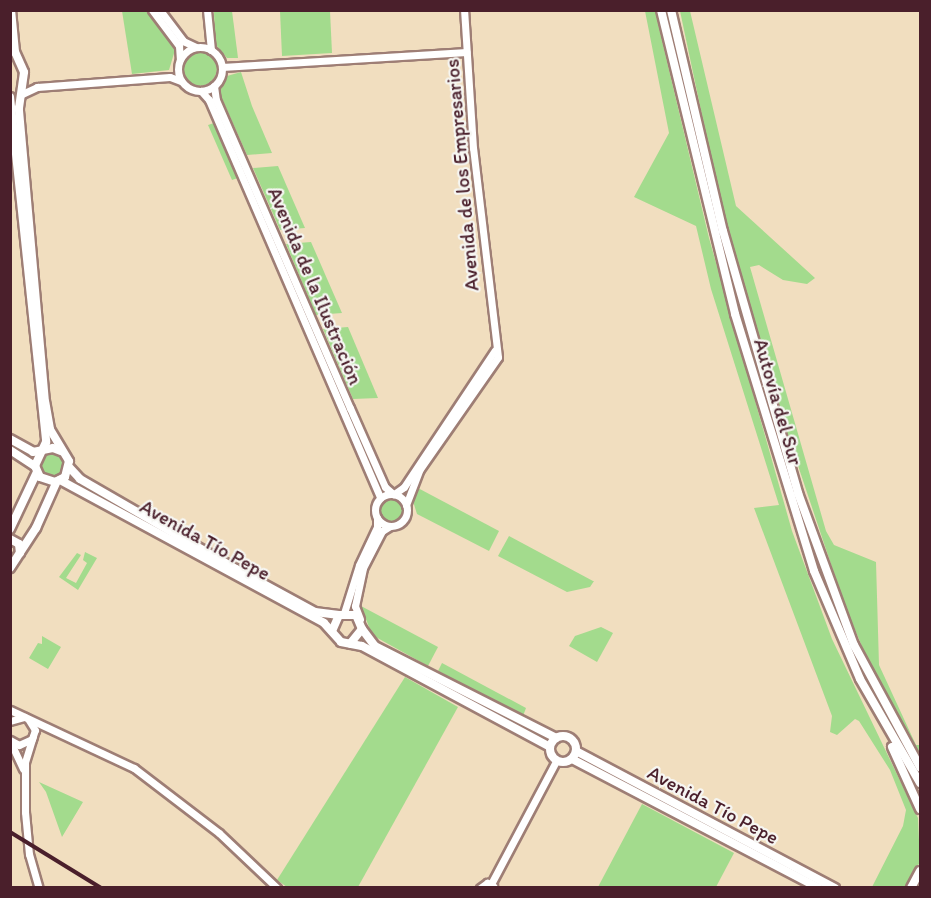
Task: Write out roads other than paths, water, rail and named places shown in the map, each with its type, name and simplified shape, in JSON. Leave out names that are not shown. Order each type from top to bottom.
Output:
[{"type":"highway","name":"Autovía del Sur","points":[[662,10],[709,216],[770,434],[826,602],[876,711],[921,783]]},
{"type":"highway","name":"Autovía del Sur","points":[[673,13],[723,231],[798,494],[854,645],[921,767]]},
{"type":"highway","points":[[876,711],[921,808]]},
{"type":"highway","points":[[911,888],[921,871]]},
{"type":"main road","points":[[10,568],[42,518],[58,481],[69,467],[50,429],[45,402],[20,113],[25,76],[11,10]]},
{"type":"main road","points":[[10,57],[20,60]]},
{"type":"main road","points":[[10,529],[36,469],[46,438],[10,97],[22,94]]},
{"type":"main road","points":[[10,439],[33,452],[42,452],[52,448],[63,452]]},
{"type":"main road","points":[[10,450],[36,469],[44,480],[58,481]]},
{"type":"main road","name":"Avenida Tío Pepe","points":[[69,467],[80,479],[315,612],[341,614]]},
{"type":"main road","name":"Avenida Tío Pepe","points":[[58,481],[324,623],[332,631]]},
{"type":"main road","points":[[10,539],[19,544],[19,555]]},
{"type":"main road","points":[[341,614],[356,615],[362,625],[375,645],[556,738],[570,738],[576,751],[572,759],[556,761],[550,747],[375,653],[337,640],[332,631],[341,614]]},
{"type":"main road","points":[[350,644],[362,625]]},
{"type":"main road","points":[[550,747],[556,738]]},
{"type":"main road","name":"Avenida Tío Pepe","points":[[576,751],[835,888]]},
{"type":"main road","name":"Avenida Tío Pepe","points":[[572,759],[819,888]]},
{"type":"street","points":[[152,10],[179,46],[178,68],[181,81]]},
{"type":"street","points":[[160,10],[183,41],[211,50]]},
{"type":"street","points":[[207,10],[211,50],[222,67]]},
{"type":"street","name":"Avenida de los Empresarios","points":[[406,505],[420,469],[495,366],[495,336],[473,148],[464,10]]},
{"type":"street","points":[[180,59],[208,37]]},
{"type":"street","points":[[222,67],[467,52]]},
{"type":"street","points":[[22,94],[34,88],[170,77],[201,91],[214,86],[222,67]]},
{"type":"street","points":[[170,77],[178,68]]},
{"type":"street","points":[[25,76],[34,88]]},
{"type":"street","name":"Avenida de la Ilustración","points":[[214,86],[216,100],[353,416],[385,487],[394,494]]},
{"type":"street","name":"Avenida de la Ilustración","points":[[201,91],[209,100],[380,498]]},
{"type":"street","name":"Avenida de los Empresarios","points":[[394,494],[404,487],[424,451],[491,361],[495,336]]},
{"type":"street","points":[[341,614],[377,527],[375,509],[380,498],[394,494],[406,505],[403,520],[382,531],[363,568],[355,606],[362,625]]},
{"type":"street","points":[[377,518],[390,526]]},
{"type":"street","points":[[10,710],[105,752],[146,776],[219,833],[277,888]]},
{"type":"street","points":[[10,721],[26,718]]},
{"type":"street","points":[[26,718],[34,736],[24,772],[27,837],[39,888]]},
{"type":"street","points":[[10,741],[24,744],[38,730],[53,729]]},
{"type":"street","points":[[10,741],[24,772]]},
{"type":"street","points":[[480,888],[493,886],[556,761]]},
{"type":"railway","points":[[10,832],[101,888]]}]
